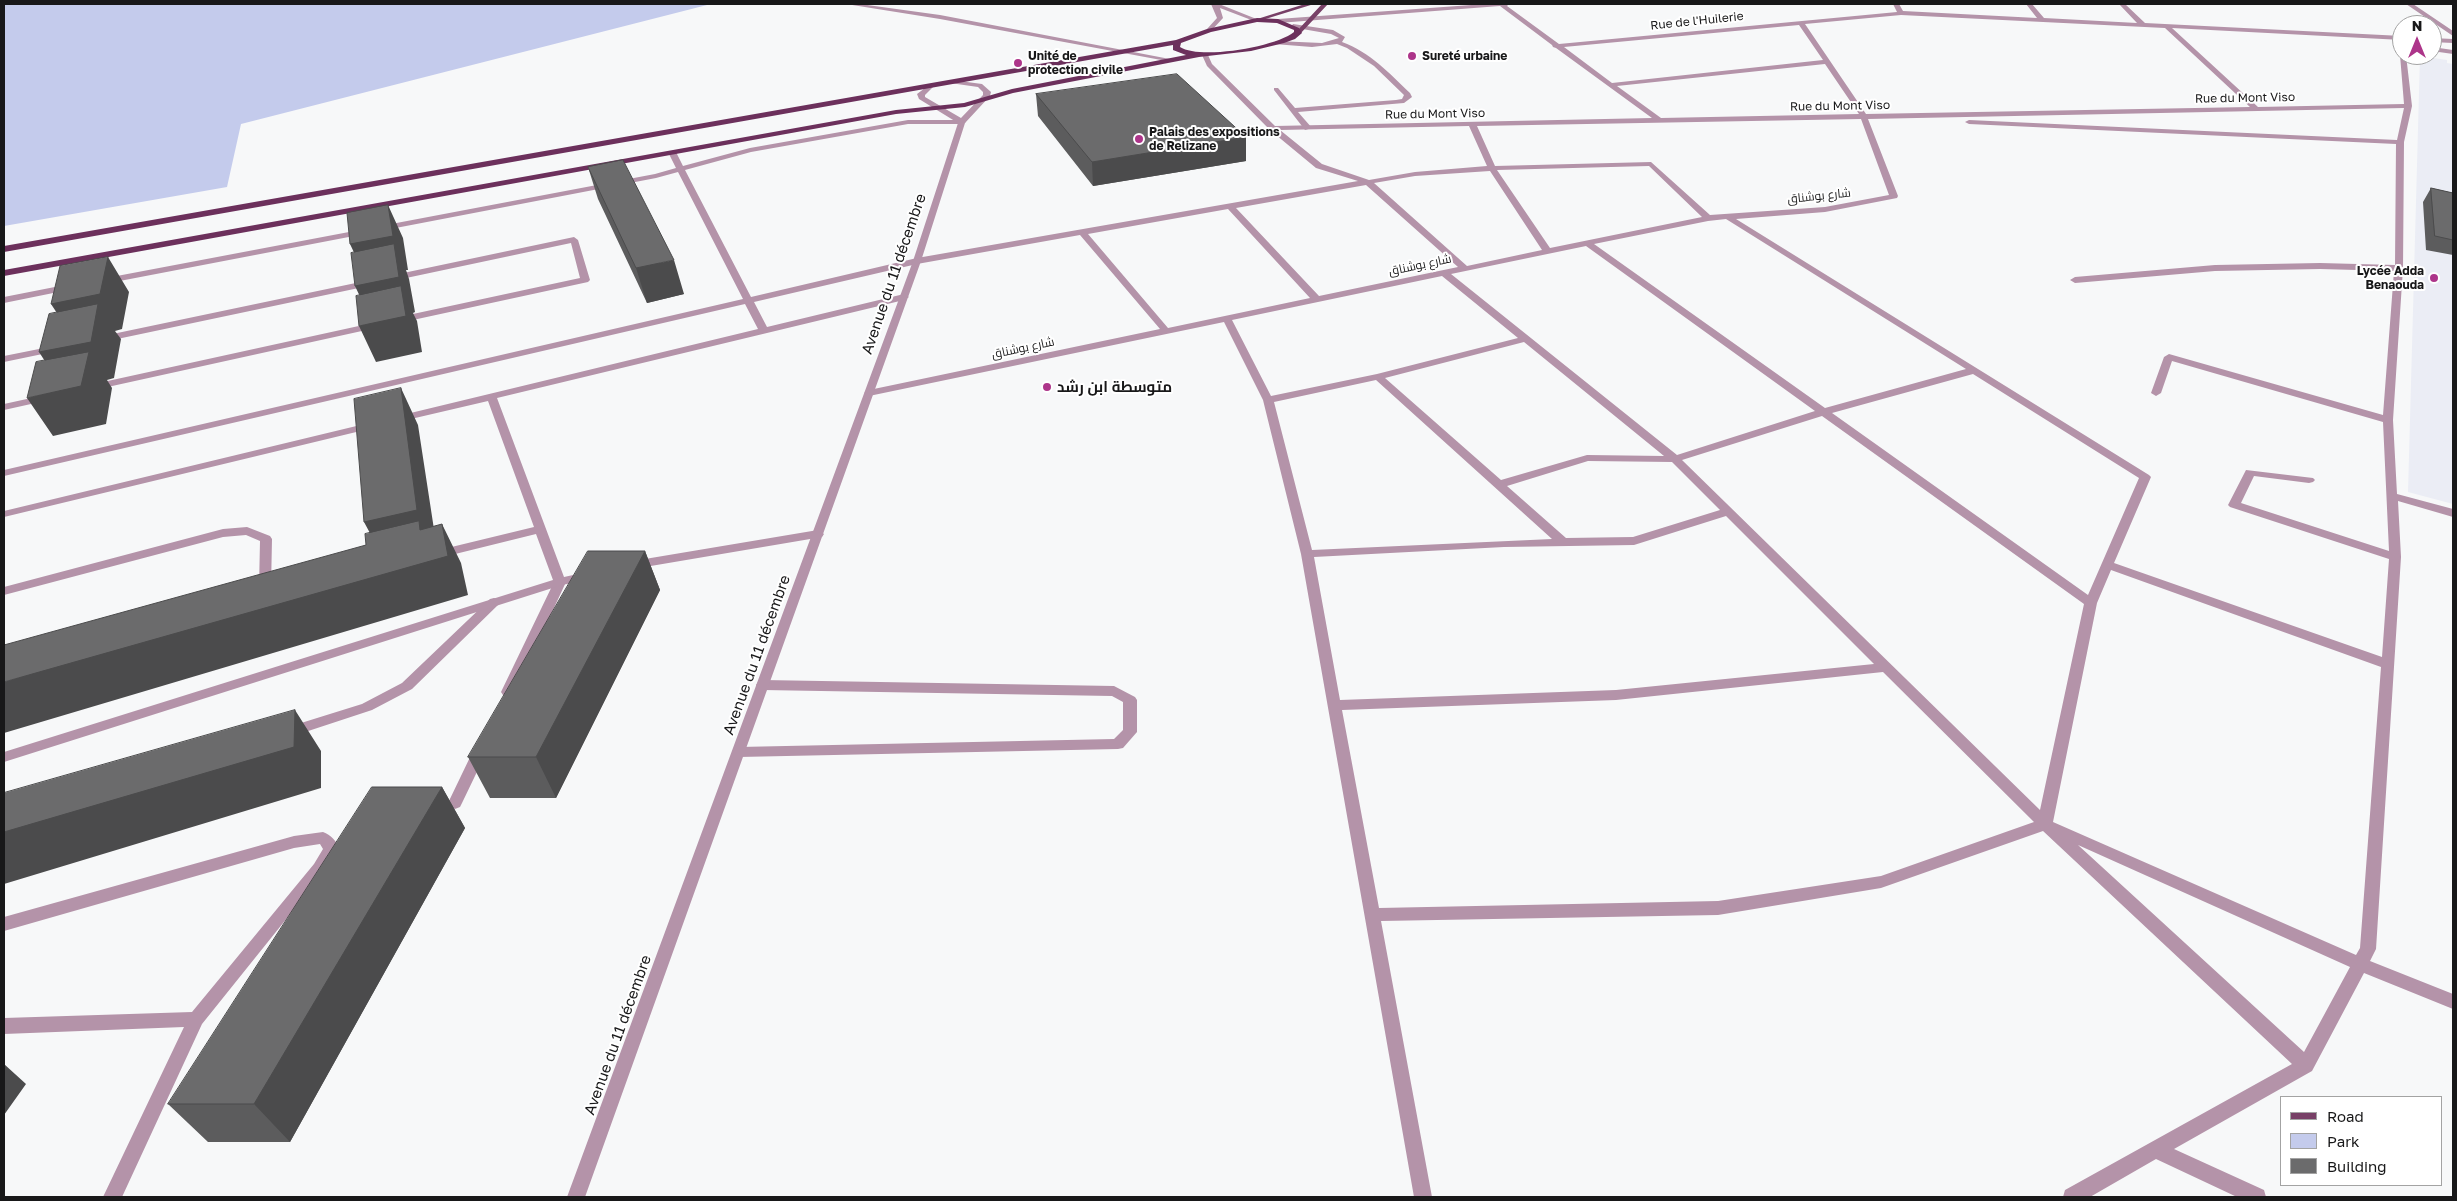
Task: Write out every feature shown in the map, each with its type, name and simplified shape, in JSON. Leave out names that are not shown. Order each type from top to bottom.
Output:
[{"type":"highway","points":[[4,249],[788,122],[937,109],[982,101],[1018,90],[1172,60],[1276,43],[1292,39],[1300,30],[1278,21],[1257,20],[1210,30],[1178,42],[931,86],[788,122],[673,154],[4,273]]},
{"type":"highway","points":[[1178,42],[1176,48],[1179,51],[1202,55]]},
{"type":"highway","points":[[788,122],[802,141]]},
{"type":"main road","points":[[1257,20],[1311,4]]},
{"type":"main road","points":[[1300,30],[1325,4]]},
{"type":"street","points":[[849,4],[940,17],[1132,51],[1172,60]]},
{"type":"street","points":[[1214,4],[1257,20]]},
{"type":"street","points":[[1210,30],[1220,18],[1214,4]]},
{"type":"street","points":[[1500,4],[1660,121]]},
{"type":"street","points":[[1278,21],[1506,4]]},
{"type":"street","points":[[1896,4],[1901,13]]},
{"type":"street","points":[[2029,4],[2042,20]]},
{"type":"street","points":[[2122,4],[2143,25]]},
{"type":"street","points":[[2409,4],[2453,34]]},
{"type":"street","name":"Rue de l'Huilerie","points":[[1556,46],[1901,13],[2392,37]]},
{"type":"street","points":[[1800,22],[1864,117],[2400,142]]},
{"type":"street","points":[[2166,26],[2256,109]]},
{"type":"street","points":[[1300,30],[1338,34],[1343,38],[1339,43]]},
{"type":"street","points":[[1276,43],[1321,45],[1339,43],[1352,46],[1364,54],[1408,94],[1404,101],[1293,110]]},
{"type":"street","points":[[1202,55],[1209,65],[1273,128],[1319,166],[1368,182],[1465,269]]},
{"type":"street","points":[[1609,85],[1827,62]]},
{"type":"street","points":[[2072,1197],[2306,1064],[2368,949],[2394,557],[2388,420],[2399,268],[2400,142],[2408,106],[2404,65]]},
{"type":"street","points":[[91,283],[682,170],[742,152],[908,122],[962,122],[988,92],[985,88],[972,83],[952,82]]},
{"type":"street","points":[[931,86],[921,94],[921,98],[962,122]]},
{"type":"street","points":[[1276,89],[1308,128]]},
{"type":"street","name":"Rue du Mont Viso","points":[[1273,128],[2408,106]]},
{"type":"street","name":"شارع بوشناق","points":[[869,393],[1708,218],[1819,210],[1873,202],[1894,196],[1864,117]]},
{"type":"street","name":"Avenue du 11 décembre","points":[[576,1197],[917,261],[962,122]]},
{"type":"street","points":[[1472,124],[1492,168],[1548,252]]},
{"type":"street","points":[[673,154],[764,331]]},
{"type":"street","points":[[4,473],[917,261],[1415,174],[1492,168],[1651,164],[1708,218]]},
{"type":"street","points":[[1230,206],[1317,300]]},
{"type":"street","points":[[1728,217],[2145,477],[2091,603],[2045,824]]},
{"type":"street","points":[[1082,232],[1166,331]]},
{"type":"street","points":[[81,390],[585,280],[574,240],[91,341]]},
{"type":"street","points":[[1587,243],[2091,603]]},
{"type":"street","points":[[2075,280],[2215,268],[2320,266],[2399,268]]},
{"type":"street","points":[[1444,273],[1675,459],[2045,824],[2306,1064]]},
{"type":"street","points":[[4,300],[82,285]]},
{"type":"street","points":[[4,514],[904,297]]},
{"type":"street","points":[[1227,318],[1268,400],[1308,554],[1424,1197]]},
{"type":"street","points":[[1268,400],[1378,376],[1526,339]]},
{"type":"street","points":[[4,359],[62,347]]},
{"type":"street","points":[[2156,393],[2169,358],[2388,420]]},
{"type":"street","points":[[1497,485],[1587,458],[1675,459],[1823,412],[1975,370]]},
{"type":"street","points":[[1378,376],[1562,542]]},
{"type":"street","points":[[4,407],[52,396]]},
{"type":"street","points":[[491,396],[560,582],[501,706]]},
{"type":"street","points":[[2309,480],[2250,472],[2234,505],[2394,557]]},
{"type":"street","points":[[2392,496],[2453,513]]},
{"type":"street","points":[[1308,554],[1562,542],[1634,541],[1728,511]]},
{"type":"street","points":[[426,558],[540,529]]},
{"type":"street","points":[[4,591],[223,533],[247,531],[266,539],[265,598]]},
{"type":"street","points":[[616,569],[818,534]]},
{"type":"street","points":[[2108,565],[2387,664]]},
{"type":"street","points":[[4,757],[494,602],[597,573]]},
{"type":"street","points":[[274,737],[367,707],[407,686],[494,602]]},
{"type":"street","points":[[1334,705],[1616,695],[1886,667]]},
{"type":"street","points":[[739,752],[1118,744],[1130,732],[1130,700],[1114,691],[763,685]]},
{"type":"street","points":[[455,802],[484,741]]},
{"type":"street","points":[[1372,915],[1718,908],[1880,882],[2045,824],[2360,964],[2453,1002]]},
{"type":"street","points":[[4,924],[294,842],[323,838],[332,848],[319,868],[196,1018],[112,1197]]},
{"type":"street","points":[[4,1026],[196,1018]]},
{"type":"street","points":[[2156,1150],[2257,1197]]},
{"type":"shaded area","name":"Lycée Adda Benaouda","points":[[2442,59],[2453,64],[2453,504],[2408,492],[2420,65],[2442,65]]},
{"type":"green space","points":[[4,4],[711,4],[241,124],[227,187],[4,226]]},
{"type":"building","name":"Palais des expositions de Relizane","points":[[1177,74],[1246,137],[1092,162],[1036,94]]},
{"type":"building","points":[[623,160],[674,260],[636,268],[588,167]]},
{"type":"building","points":[[2431,188],[2453,193],[2453,240],[2435,236]]},
{"type":"building","points":[[388,205],[393,236],[350,244],[347,213]]},
{"type":"building","points":[[394,244],[399,277],[355,286],[351,253]]},
{"type":"building","points":[[108,257],[100,294],[51,304],[60,266]]},
{"type":"building","points":[[401,286],[406,316],[359,326],[356,296]]},
{"type":"building","points":[[98,304],[91,342],[39,352],[49,314]]},
{"type":"building","points":[[89,352],[81,386],[27,398],[36,362]]},
{"type":"building","points":[[401,388],[417,510],[364,522],[354,399]]},
{"type":"building","points":[[419,521],[420,530],[442,524],[448,556],[4,682],[4,645],[366,545],[365,534]]},
{"type":"building","points":[[588,551],[645,551],[536,757],[468,757]]},
{"type":"building","points":[[295,710],[294,747],[4,832],[4,793]]},
{"type":"building","points":[[372,787],[442,787],[254,1104],[168,1104]]},
{"type":"place","name":"Sureté urbaine","points":[[1412,56]]},
{"type":"place","name":"Unité de protection civile","points":[[1018,63]]},
{"type":"place","name":"Palais des expositions de Relizane","points":[[1139,139]]},
{"type":"place","name":"Lycée Adda Benaouda","points":[[2434,278]]},
{"type":"place","name":"متوسطة ابن رشد","points":[[1047,387]]}]
